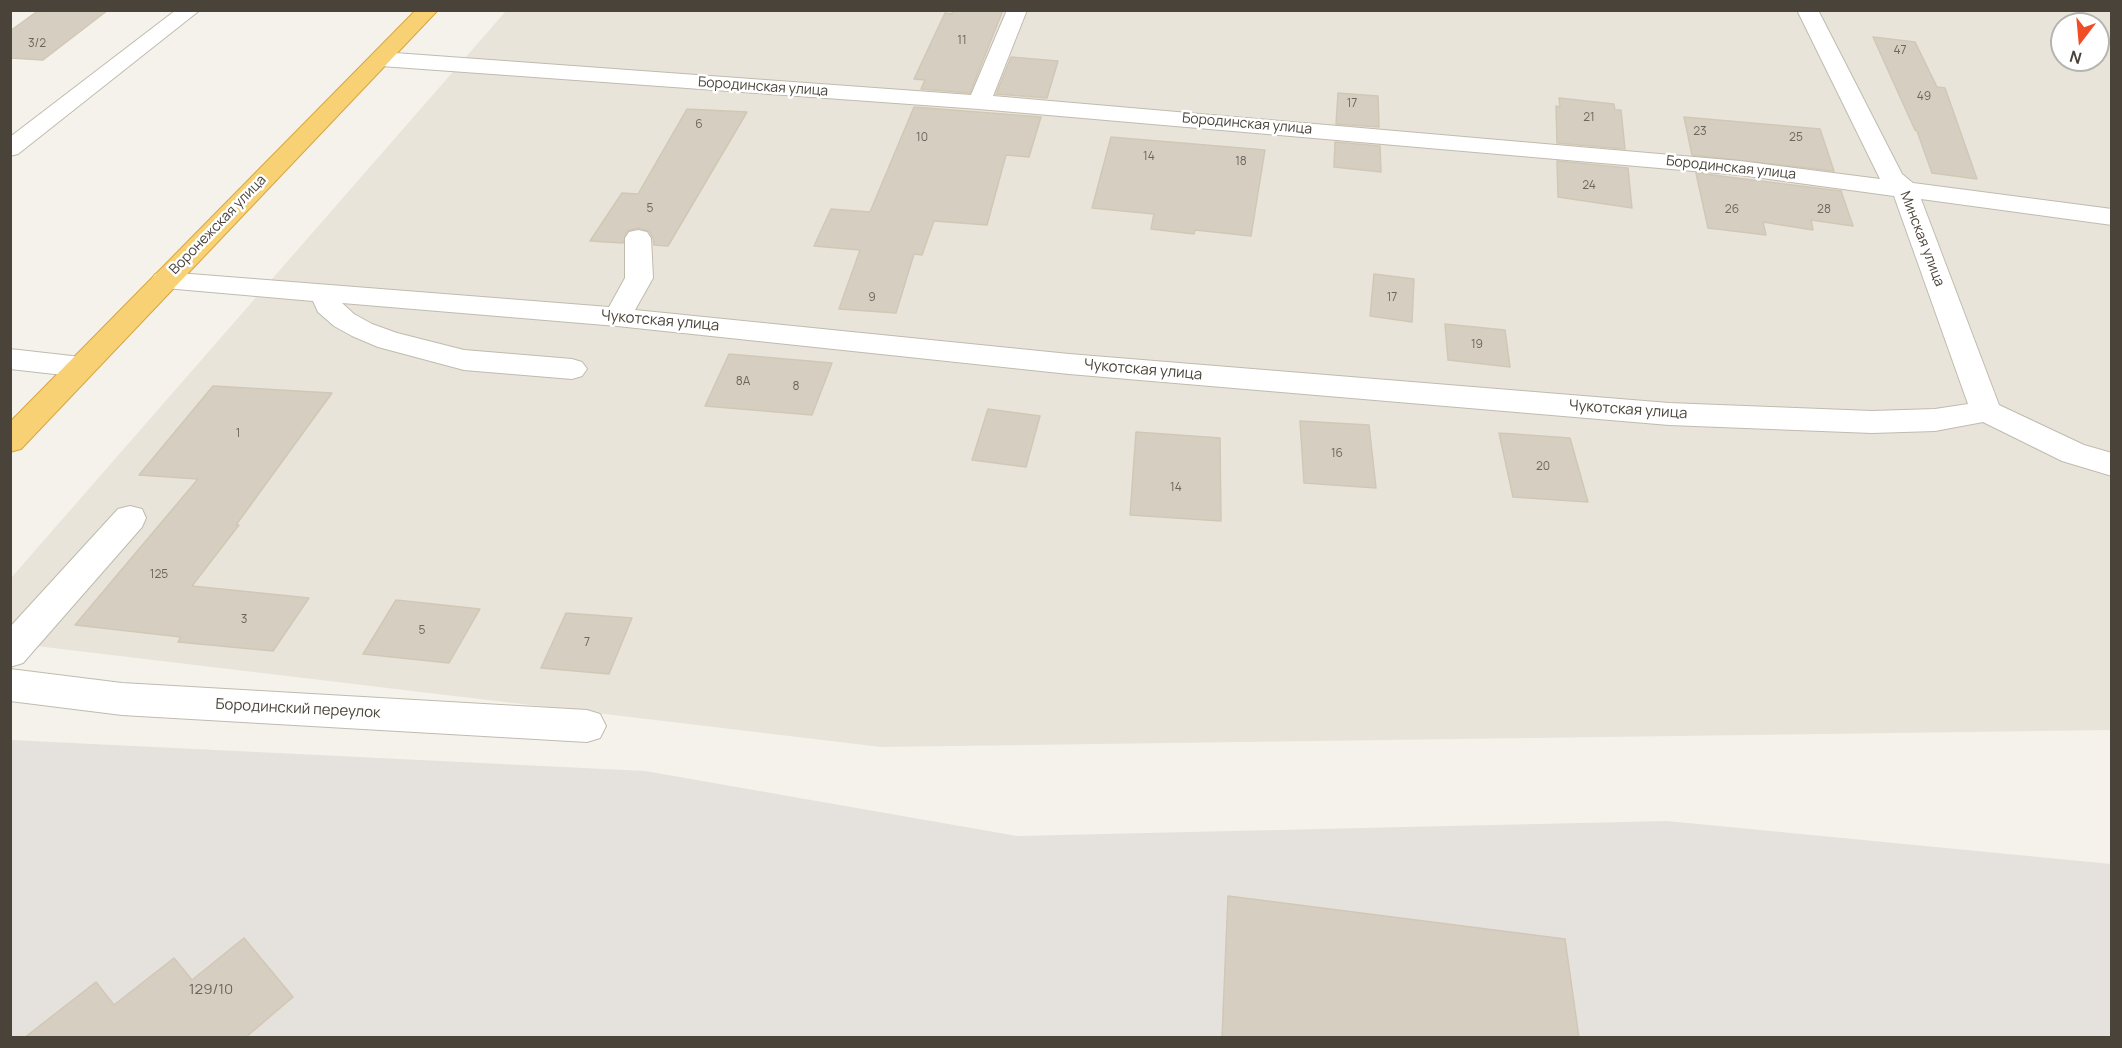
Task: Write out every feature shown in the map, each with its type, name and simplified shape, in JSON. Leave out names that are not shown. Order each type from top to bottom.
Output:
[{"type":"highway","name":"Воронежская улица","points":[[10,441],[428,10]]},
{"type":"street","points":[[10,149],[190,10]]},
{"type":"street","points":[[979,102],[1017,10]]},
{"type":"street","name":"Минская улица","points":[[1807,10],[1892,178],[1904,188],[1986,411]]},
{"type":"street","name":"Бородинская улица","points":[[381,59],[979,102],[1740,168],[2112,217]]},
{"type":"street","points":[[617,317],[639,278],[638,238]]},
{"type":"street","name":"Чукотская улица","points":[[165,280],[617,317],[1069,363],[1669,414],[1872,422],[1935,420],[1986,411]]},
{"type":"street","points":[[325,293],[328,306],[344,320],[388,340],[464,360],[572,369]]},
{"type":"street","points":[[10,359],[81,367]]},
{"type":"street","points":[[1986,411],[2073,453],[2112,465]]},
{"type":"street","points":[[10,652],[130,518]]},
{"type":"street","name":"Бородинский переулок","points":[[10,685],[122,699],[587,726]]},
{"type":"shaded area","points":[[506,11],[2111,11],[2111,730],[881,747],[11,643],[11,578]]},
{"type":"shaded area","points":[[11,740],[645,771],[1017,836],[1667,821],[2111,864],[2111,1037],[11,1038]]},
{"type":"building","points":[[39,10],[108,10],[43,60],[10,58],[10,31]]},
{"type":"building","points":[[953,10],[1003,10],[970,93],[921,89],[925,80],[914,79],[945,13],[952,14]]},
{"type":"building","points":[[1873,37],[1915,42],[1937,87],[1945,88],[1977,179],[1932,173],[1917,131]]},
{"type":"building","points":[[1011,57],[1058,61],[1047,98],[996,94]]},
{"type":"building","points":[[1338,93],[1378,96],[1379,127],[1336,124]]},
{"type":"building","points":[[1559,98],[1614,104],[1615,110],[1621,110],[1625,149],[1557,143],[1556,106],[1560,107]]},
{"type":"building","points":[[914,107],[1041,117],[1029,157],[1006,155],[987,225],[934,221],[922,255],[914,254],[896,313],[839,309],[860,250],[814,246],[831,209],[870,212]]},
{"type":"building","points":[[687,109],[747,112],[668,246],[654,245],[649,231],[638,228],[627,231],[623,243],[590,241],[622,193],[638,194]]},
{"type":"building","points":[[1684,117],[1820,129],[1834,171],[1692,155]]},
{"type":"building","points":[[1111,137],[1265,150],[1251,236],[1195,230],[1194,234],[1151,229],[1154,214],[1092,208]]},
{"type":"building","points":[[1335,142],[1380,146],[1381,172],[1334,167]]},
{"type":"building","points":[[1557,161],[1628,168],[1632,208],[1558,197]]},
{"type":"building","points":[[1696,173],[1841,191],[1853,226],[1811,220],[1813,230],[1763,222],[1766,235],[1708,228]]},
{"type":"building","points":[[1374,274],[1414,279],[1412,322],[1370,316]]},
{"type":"building","points":[[1445,324],[1505,330],[1510,367],[1448,360]]},
{"type":"building","points":[[729,354],[832,363],[812,415],[705,406]]},
{"type":"building","points":[[213,386],[332,393],[236,525],[239,525],[192,586],[309,598],[273,651],[178,642],[181,637],[75,625],[198,479],[139,475]]},
{"type":"building","points":[[988,409],[1040,416],[1026,467],[972,460]]},
{"type":"building","points":[[1300,421],[1369,425],[1376,488],[1304,483]]},
{"type":"building","points":[[1136,432],[1220,438],[1221,521],[1130,515]]},
{"type":"building","points":[[1499,433],[1570,438],[1588,502],[1513,497]]},
{"type":"building","points":[[396,600],[480,609],[449,663],[363,654]]},
{"type":"building","points":[[566,613],[632,618],[609,674],[541,668]]},
{"type":"building","points":[[1228,896],[1565,939],[1579,1038],[1222,1038]]},
{"type":"building","points":[[244,938],[293,997],[245,1038],[24,1038],[96,982],[114,1005],[174,958],[192,980]]}]
